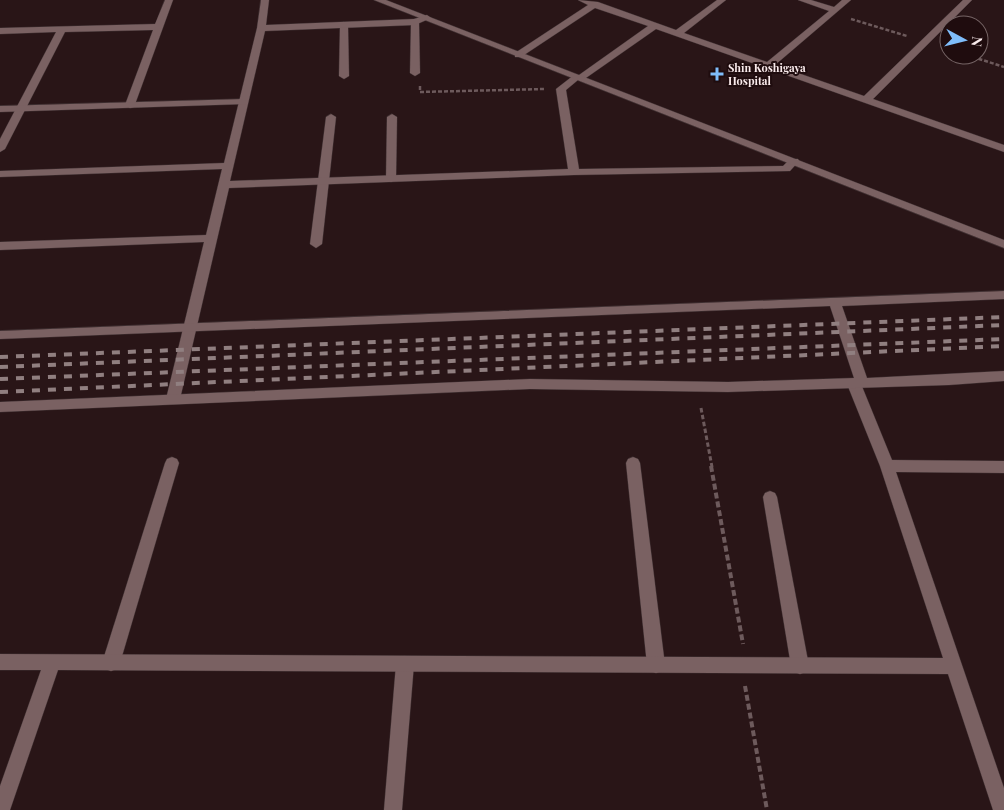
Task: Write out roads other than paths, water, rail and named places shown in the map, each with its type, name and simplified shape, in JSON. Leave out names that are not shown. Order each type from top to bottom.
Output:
[{"type":"street","points":[[130,105],[169,0]]},
{"type":"street","points":[[173,399],[261,28],[265,0]]},
{"type":"street","points":[[378,0],[1004,244]]},
{"type":"street","points":[[677,34],[722,0]]},
{"type":"street","points":[[802,0],[833,11]]},
{"type":"street","points":[[768,66],[847,0]]},
{"type":"street","points":[[866,100],[968,0]]},
{"type":"street","points":[[518,55],[591,2],[1004,149]]},
{"type":"street","points":[[261,28],[415,22],[427,18]]},
{"type":"street","points":[[415,22],[415,73]]},
{"type":"street","points":[[344,25],[344,76]]},
{"type":"street","points":[[574,172],[561,89],[654,26]]},
{"type":"street","points":[[0,32],[159,27]]},
{"type":"street","points":[[0,149],[62,30]]},
{"type":"street","points":[[0,109],[243,102]]},
{"type":"street","points":[[316,244],[331,117]]},
{"type":"street","points":[[391,179],[392,117]]},
{"type":"street","points":[[224,185],[574,172],[786,169],[794,161]]},
{"type":"street","points":[[0,174],[228,166]]},
{"type":"street","points":[[0,246],[212,238]]},
{"type":"street","points":[[0,335],[1004,295]]},
{"type":"street","points":[[835,302],[858,383],[955,666],[998,778],[1002,810]]},
{"type":"street","points":[[0,407],[530,384],[728,387],[1004,376]]},
{"type":"street","points":[[111,662],[172,463]]},
{"type":"street","points":[[633,463],[656,665]]},
{"type":"street","points":[[887,466],[1004,467]]},
{"type":"street","points":[[770,497],[800,666]]},
{"type":"street","points":[[0,662],[955,666]]},
{"type":"street","points":[[1,810],[52,662]]},
{"type":"street","points":[[393,810],[405,664]]},
{"type":"railway","points":[[0,357],[1004,317]]},
{"type":"railway","points":[[0,367],[1004,325]]},
{"type":"railway","points":[[0,379],[1004,339]]},
{"type":"railway","points":[[0,392],[1004,346]]},
{"type":"place","name":"Shin Koshigaya Hospital","points":[[717,74]]}]
